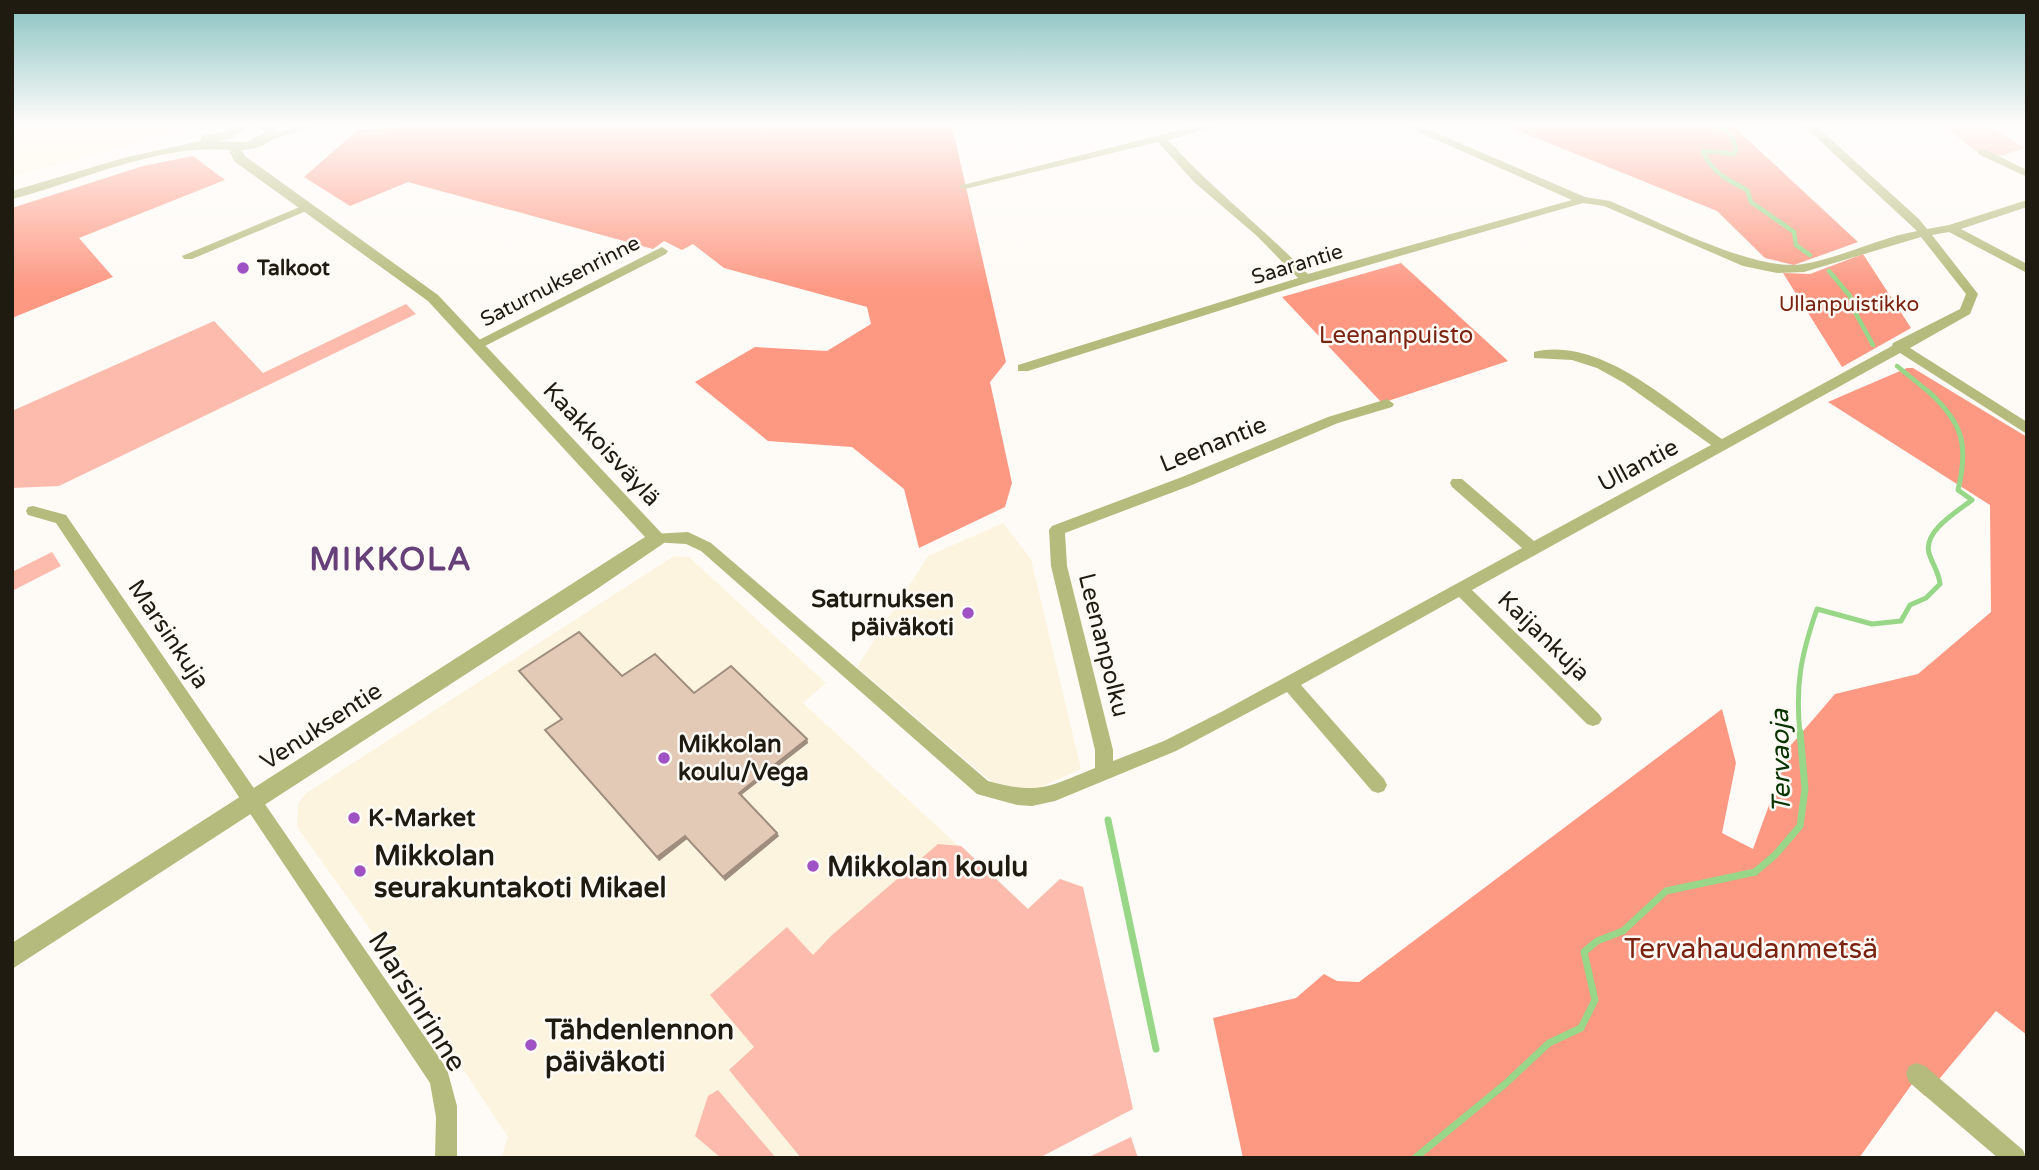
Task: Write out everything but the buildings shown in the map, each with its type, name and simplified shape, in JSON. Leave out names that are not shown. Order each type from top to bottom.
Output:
[{"type":"street","points":[[12,195],[63,181]]},
{"type":"street","name":"Kaakkoisväylä","points":[[272,181],[433,298],[657,538],[688,538],[706,547],[983,788],[1001,794],[1032,798],[1055,793],[1104,772]]},
{"type":"street","points":[[965,186],[986,181]]},
{"type":"street","points":[[1199,181],[1261,233],[1306,279]]},
{"type":"street","points":[[1538,181],[1583,200],[1606,203],[1747,262],[1777,269],[1804,268],[1902,237],[1951,228],[2027,203]]},
{"type":"street","name":"Ullantie","points":[[1104,772],[1170,746],[1289,683],[1722,446],[1898,346],[1954,318],[1970,305],[1972,294],[1926,232],[1869,181]]},
{"type":"street","name":"Saarantie","points":[[1023,368],[1306,279],[1583,200]]},
{"type":"street","points":[[188,256],[307,207]]},
{"type":"street","points":[[1951,228],[2027,269]]},
{"type":"street","name":"Saturnuksenrinne","points":[[476,345],[662,251]]},
{"type":"street","points":[[1898,346],[2027,429]]},
{"type":"street","points":[[1539,355],[1557,352],[1575,354],[1613,369],[1722,446]]},
{"type":"street","name":"Leenantie","points":[[1057,530],[1187,481],[1333,420],[1387,404]]},
{"type":"street","points":[[1457,482],[1532,548]]},
{"type":"street","name":"Marsinkuja","points":[[33,511],[61,519],[252,801]]},
{"type":"street","name":"Leenanpolku","points":[[1057,530],[1059,566],[1104,750],[1104,772]]},
{"type":"street","name":"Venuksentie","points":[[12,957],[587,586],[657,538]]},
{"type":"street","name":"Kaijankuja","points":[[1461,589],[1593,719]]},
{"type":"street","points":[[1289,683],[1378,785]]},
{"type":"street","name":"Marsinrinne","points":[[252,801],[439,1077],[444,1088],[446,1158]]},
{"type":"street","points":[[1917,1073],[2015,1158]]},
{"type":"shaded area","points":[[406,304],[416,314],[59,486],[12,488],[12,411],[214,321],[263,373]]},
{"type":"shaded area","name":"Saturnuksen päiväkoti","points":[[1003,523],[1031,559],[1081,769],[1032,791],[992,782],[857,667],[928,556]]},
{"type":"shaded area","points":[[52,552],[61,566],[12,591],[12,572]]},
{"type":"shaded area","name":"Mikkolan koulu","points":[[674,556],[689,557],[826,683],[803,703],[1027,909],[1060,879],[1083,887],[1033,1158],[501,1158],[508,1137],[366,923],[297,827],[298,804],[305,794]]},
{"type":"shaded area","points":[[938,844],[961,846],[1028,909],[1060,879],[1083,887],[1133,1109],[1039,1158],[801,1158],[729,1070],[754,1047],[710,995],[787,927],[813,955],[832,935]]},
{"type":"shaded area","points":[[718,1090],[776,1158],[721,1158],[695,1136],[708,1096]]},
{"type":"shaded area","points":[[1131,1137],[1138,1158],[1087,1158]]},
{"type":"green space","points":[[97,181],[223,181],[79,238],[113,277],[12,318],[12,208]]},
{"type":"green space","points":[[310,181],[964,181],[1006,362],[990,382],[1012,483],[1005,507],[919,548],[904,489],[852,447],[768,441],[695,382],[755,347],[827,351],[871,324],[867,307],[724,268],[693,244],[682,250],[664,241],[653,249],[408,182],[350,206]]},
{"type":"green space","points":[[1642,181],[1792,181],[1858,242],[1794,265],[1765,258],[1717,211]]},
{"type":"green space","name":"Ullanpuistikko","points":[[1863,254],[1911,328],[1842,367],[1783,273],[1810,274]]},
{"type":"green space","name":"Leenanpuisto","points":[[1401,263],[1508,361],[1382,403],[1282,297]]},
{"type":"green space","name":"Tervahaudanmetsä","points":[[1907,368],[1913,368],[2027,437],[2027,1035],[1996,1011],[1925,1096],[1912,1084],[1859,1158],[1243,1158],[1213,1018],[1296,998],[1324,974],[1337,981],[1359,982],[1722,709],[1736,763],[1722,833],[1753,849],[1791,745],[1835,694],[1918,674],[1991,612],[1990,505],[1828,402]]},
{"type":"waterway","name":"Tervaoja","points":[[1730,181],[1747,190],[1751,202],[1794,232],[1796,245],[1810,255]]},
{"type":"waterway","name":"Tervaoja","points":[[1829,271],[1850,296],[1855,312],[1873,345]]},
{"type":"waterway","name":"Tervaoja","points":[[1897,366],[1930,393]]},
{"type":"waterway","name":"Tervaoja","points":[[1800,734],[1798,700],[1801,670],[1817,609],[1872,624],[1901,621],[1910,605],[1926,598],[1940,584],[1929,553],[1931,537],[1943,522],[1972,500],[1958,490],[1963,447],[1956,425],[1930,393]]},
{"type":"waterway","name":"Tervaoja","points":[[1415,1158],[1505,1084],[1549,1043],[1581,1028],[1595,1000],[1584,952],[1597,941],[1623,931],[1666,891],[1755,872],[1775,855],[1800,826],[1805,789],[1800,732]]},
{"type":"waterway","points":[[1108,820],[1156,1049]]},
{"type":"place","name":"Talkoot","points":[[243,268]]},
{"type":"place","name":"Saturnuksen päiväkoti","points":[[968,613]]},
{"type":"place","name":"Mikkolan koulu/Vega","points":[[664,758]]},
{"type":"place","name":"K-Market","points":[[354,818]]},
{"type":"place","name":"Mikkolan koulu","points":[[813,866]]},
{"type":"place","name":"Mikkolan seurakuntakoti Mikael","points":[[360,871]]},
{"type":"place","name":"Tähdenlennon päiväkoti","points":[[531,1045]]},
{"type":"district","name":"MIKKOLA","points":[[391,559]]}]
